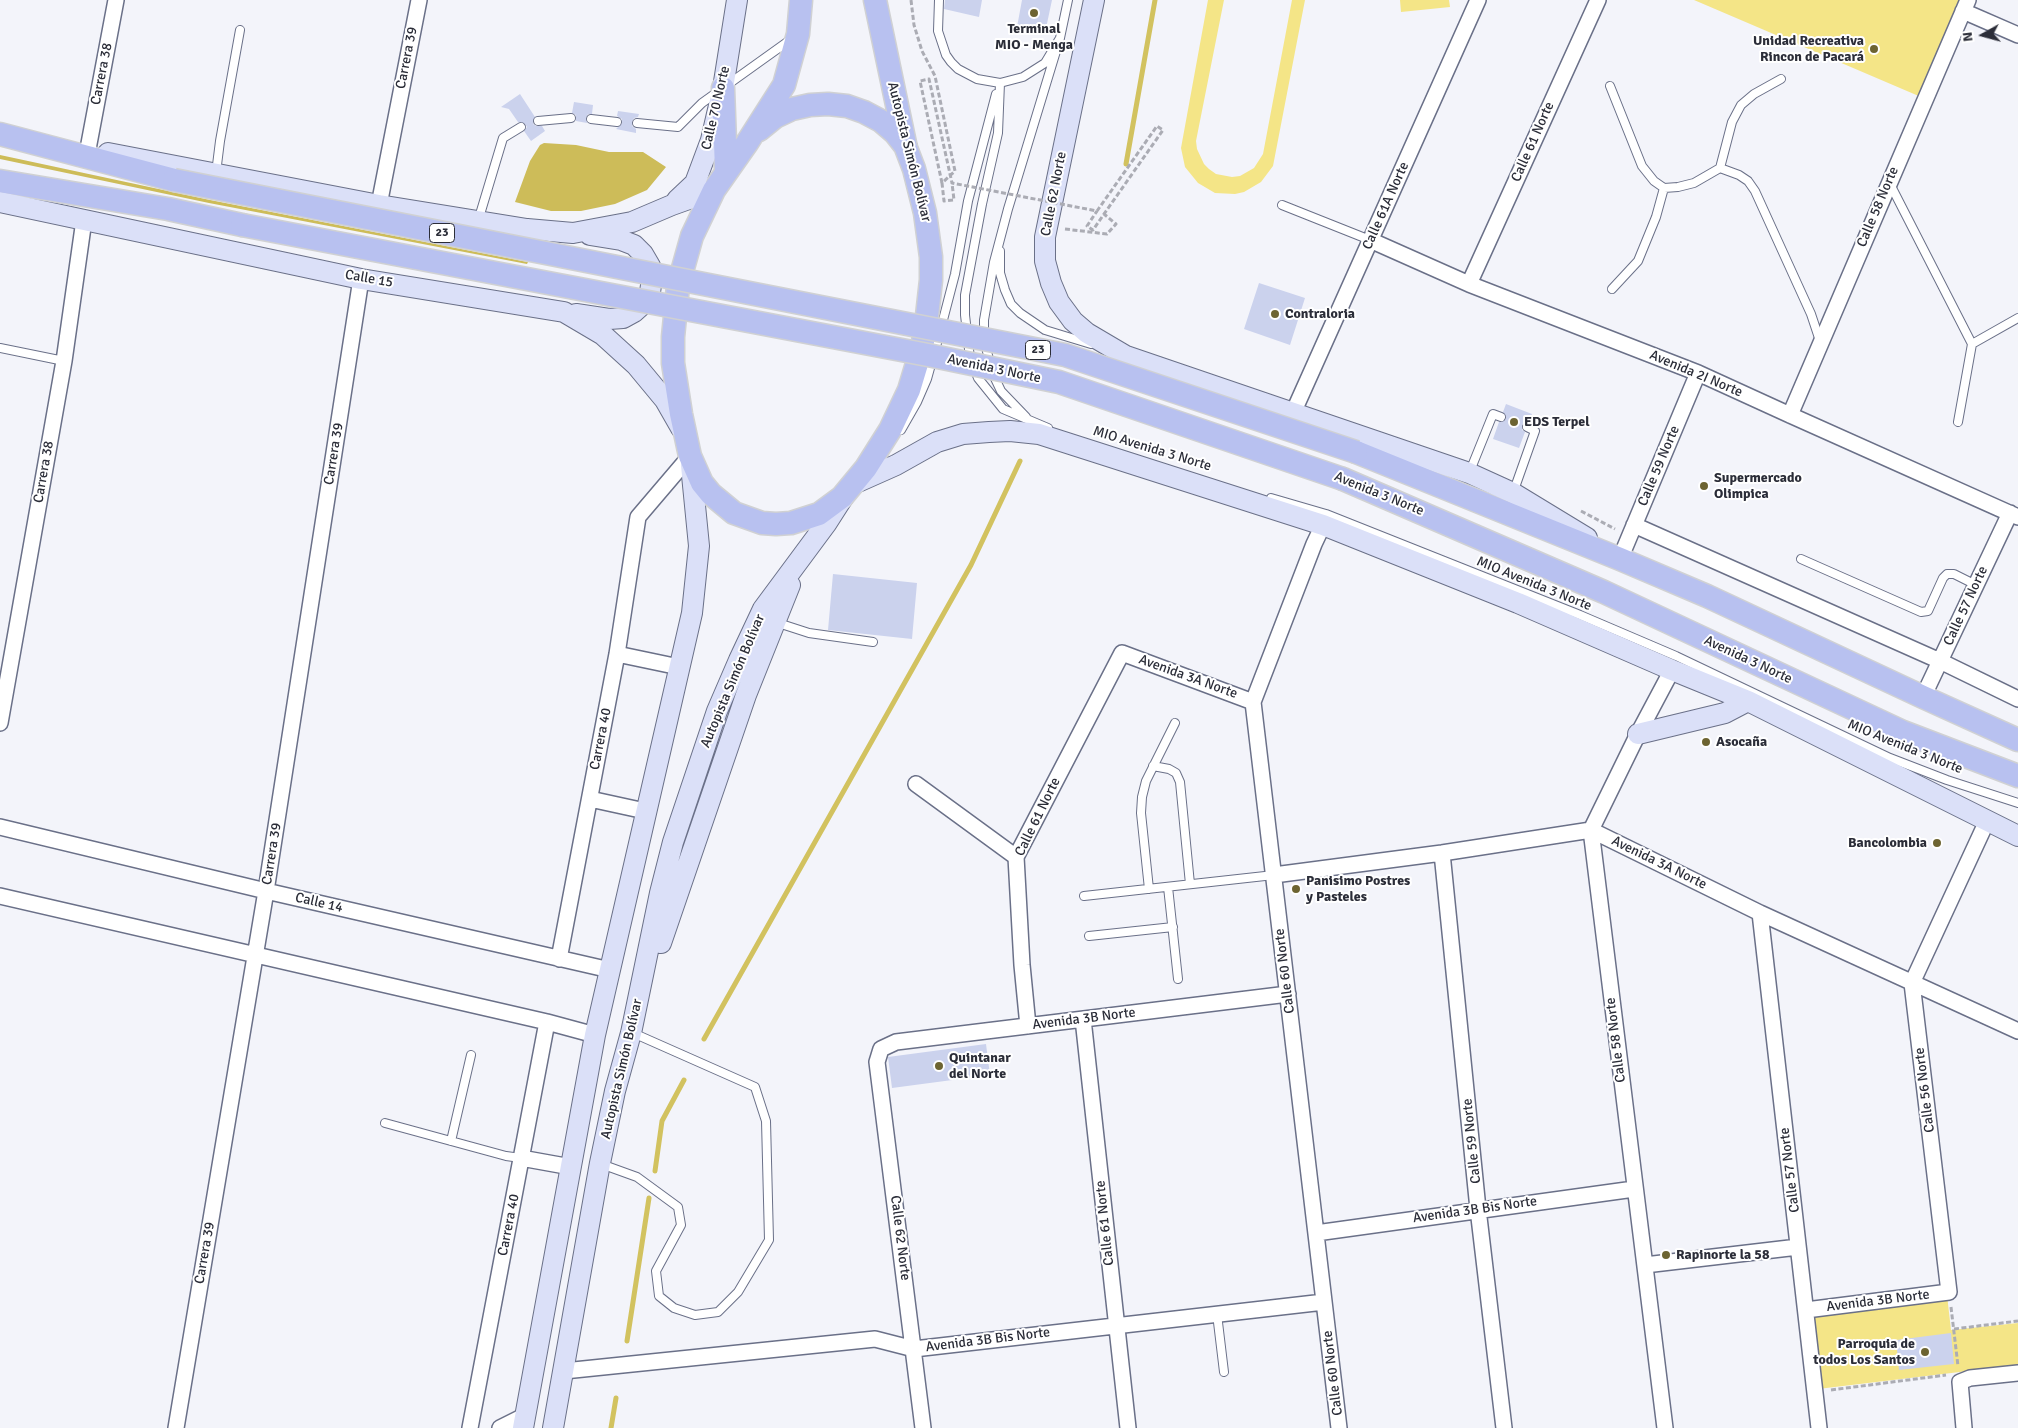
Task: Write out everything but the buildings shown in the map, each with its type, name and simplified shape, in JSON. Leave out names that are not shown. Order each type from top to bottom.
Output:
[{"type":"main road","points":[[748,143],[784,85],[798,34],[801,0]]},
{"type":"main road","name":"Autopista Simón Bolívar","points":[[851,485],[878,449],[900,410],[916,368],[926,325],[931,280],[929,235],[920,191],[906,148],[880,30],[880,4]]},
{"type":"main road","points":[[723,88],[726,170]]},
{"type":"main road","points":[[851,485],[842,496],[818,514],[791,523],[762,522],[734,513],[711,494],[702,483],[689,447],[676,389],[673,363],[674,311],[687,253],[702,213],[714,190],[726,170],[748,143],[760,129],[775,118],[792,109],[810,105],[847,106],[881,121],[895,133],[906,148]]},
{"type":"main road","name":"23","points":[[0,134],[27,140]]},
{"type":"main road","name":"Avenida 3 Norte","points":[[27,140],[174,180],[1065,355],[1356,452],[1707,596],[1923,698],[2018,740]]},
{"type":"main road","name":"Avenida 3 Norte","points":[[0,182],[168,209],[242,225],[705,314],[928,355],[1058,382],[1343,479],[1604,592],[1903,732],[2018,776]]},
{"type":"street","name":"Carrera 38","points":[[88,149],[116,0]]},
{"type":"street","name":"Carrera 39","points":[[379,205],[418,0]]},
{"type":"street","name":"Calle 70 Norte","points":[[672,205],[695,184],[711,140],[723,88],[737,0]]},
{"type":"street","name":"Calle 62 Norte","points":[[1094,0],[1047,223],[1045,260],[1047,272],[1055,293],[1073,321],[1095,338],[1126,356]]},
{"type":"street","name":"Calle 61A Norte","points":[[1293,413],[1478,0]]},
{"type":"street","name":"Calle 61 Norte","points":[[1469,284],[1598,0]]},
{"type":"street","points":[[1966,6],[2018,35]]},
{"type":"street","name":"Calle 58 Norte","points":[[1790,416],[1889,181],[1966,6]]},
{"type":"street","points":[[27,140],[88,149],[379,205],[527,229],[621,240],[634,245],[643,254],[650,266],[652,279],[650,292],[644,303],[634,312],[622,318],[609,319],[564,312]]},
{"type":"street","points":[[573,233],[632,222],[714,190]]},
{"type":"street","name":"Calle 15","points":[[0,202],[362,279],[564,312],[603,335],[636,365],[664,400],[689,447]]},
{"type":"street","name":"Carrera 38","points":[[0,723],[64,361],[84,220]]},
{"type":"street","name":"Avenida 2I Norte","points":[[1370,240],[1469,284],[1698,372],[1790,416],[2014,515]]},
{"type":"street","name":"Carrera 39","points":[[176,1428],[266,891],[362,279]]},
{"type":"street","name":"Avenida 3 Norte","points":[[1126,356],[1469,473],[1513,493],[1620,559]]},
{"type":"street","name":"Calle 59 Norte","points":[[1620,559],[1698,372]]},
{"type":"street","points":[[851,485],[896,465],[937,442],[963,434],[1010,431],[1039,434],[1323,525],[1518,603],[1748,701],[2018,836]]},
{"type":"street","points":[[500,1428],[524,1421],[595,1035],[692,613],[700,546],[689,447]]},
{"type":"street","name":"Carrera 40","points":[[559,959],[617,654],[638,517],[689,447]]},
{"type":"street","name":"Autopista Simón Bolívar","points":[[553,1428],[600,1163],[673,842],[717,711],[763,609],[826,524],[851,485]]},
{"type":"street","name":"Calle 57 Norte","points":[[1923,698],[1976,585],[2014,515]]},
{"type":"street","name":"Calle 60 Norte","points":[[1323,525],[1253,702],[1339,1428]]},
{"type":"street","points":[[1634,525],[1940,661],[2018,699]]},
{"type":"street","points":[[631,1033],[693,846],[746,695],[802,555]]},
{"type":"street","name":"Calle 61 Norte","points":[[1028,1026],[1022,965],[1016,857],[1122,653]]},
{"type":"street","name":"Avenida 3A Norte","points":[[1122,653],[1253,702]]},
{"type":"street","points":[[617,654],[679,666]]},
{"type":"street","points":[[1274,875],[1442,853],[1591,830],[1672,670]]},
{"type":"street","points":[[1638,734],[1725,713],[1748,701]]},
{"type":"street","points":[[916,784],[1016,857]]},
{"type":"street","points":[[590,799],[645,811]]},
{"type":"street","points":[[1912,983],[1987,821]]},
{"type":"street","name":"Calle 14","points":[[0,827],[266,891],[610,970]]},
{"type":"street","name":"Calle 58 Norte","points":[[1591,830],[1665,1428]]},
{"type":"street","name":"Avenida 3A Norte","points":[[1591,830],[1760,913],[2018,1031]]},
{"type":"street","name":"Calle 59 Norte","points":[[1442,853],[1478,1209],[1504,1428]]},
{"type":"street","points":[[0,896],[547,1022],[595,1035]]},
{"type":"street","name":"Calle 57 Norte","points":[[1760,913],[1819,1428]]},
{"type":"street","name":"Calle 56 Norte","points":[[1912,983],[1949,1292]]},
{"type":"street","name":"Avenida 3B Norte","points":[[881,1049],[896,1042],[1288,994]]},
{"type":"street","name":"Calle 61 Norte","points":[[1083,1019],[1128,1428]]},
{"type":"street","name":"Carrera 40","points":[[470,1428],[547,1022]]},
{"type":"street","name":"Calle 62 Norte","points":[[881,1049],[877,1062],[923,1428]]},
{"type":"street","points":[[521,1158],[571,1167]]},
{"type":"street","name":"Avenida 3B Bis Norte","points":[[1316,1232],[1634,1189]]},
{"type":"street","points":[[1645,1265],[1798,1247]]},
{"type":"street","name":"Avenida 3B Norte","points":[[1806,1310],[1949,1292]]},
{"type":"street","name":"Avenida 3B Bis Norte","points":[[564,1370],[875,1339],[914,1349],[1324,1302]]},
{"type":"street","points":[[1964,1428],[1956,1377],[1970,1378],[2018,1373]]},
{"type":"lane","points":[[939,0],[938,31],[946,55],[958,69],[977,79],[1000,83],[1023,77],[1046,63],[1060,38]]},
{"type":"lane","points":[[1029,420],[1001,391],[992,372],[984,339],[986,300],[999,242],[1060,38],[1068,0]]},
{"type":"lane","points":[[216,173],[240,30]]},
{"type":"lane","points":[[637,123],[678,127],[702,103],[798,34]]},
{"type":"lane","points":[[1610,86],[1642,166],[1654,181],[1664,188],[1694,183],[1720,168],[1732,122],[1741,105],[1754,94],[1781,79]]},
{"type":"lane","points":[[896,438],[918,402],[938,343],[955,274],[968,201],[988,121],[1000,83]]},
{"type":"lane","name":"MIO Avenida 3 Norte","points":[[1000,83],[998,133],[965,294],[965,316],[970,358],[978,378],[1003,409],[1126,456],[1240,489]]},
{"type":"lane","points":[[538,121],[571,118]]},
{"type":"lane","points":[[591,120],[617,122]]},
{"type":"lane","points":[[478,221],[504,138],[522,127]]},
{"type":"lane","points":[[1720,168],[1739,174],[1755,190],[1811,314],[1820,342]]},
{"type":"lane","points":[[1889,181],[1972,344],[1958,422]]},
{"type":"lane","points":[[1612,289],[1638,261],[1656,217],[1664,188]]},
{"type":"lane","points":[[1282,205],[1370,240]]},
{"type":"lane","points":[[999,242],[1000,273],[1012,304],[1020,313],[1046,330],[1126,356]]},
{"type":"lane","points":[[1972,344],[2018,318]]},
{"type":"lane","points":[[0,348],[64,361]]},
{"type":"lane","points":[[1469,473],[1493,414],[1501,417]]},
{"type":"lane","points":[[1513,493],[1535,431],[1527,428]]},
{"type":"lane","points":[[851,485],[891,446]]},
{"type":"lane","name":"MIO Avenida 3 Norte","points":[[1259,495],[1326,514],[1580,615],[1676,656],[1890,758],[1947,780],[2018,803]]},
{"type":"lane","points":[[1801,559],[1921,612],[1928,611],[1943,578],[1947,574],[1954,574],[1976,585]]},
{"type":"lane","points":[[775,622],[808,633],[873,642]]},
{"type":"lane","points":[[1149,889],[1141,813],[1142,797],[1146,781],[1176,723]]},
{"type":"lane","points":[[1153,766],[1169,769],[1176,773],[1180,782],[1190,884]]},
{"type":"lane","points":[[1084,896],[1274,875]]},
{"type":"lane","points":[[1168,887],[1178,979]]},
{"type":"lane","points":[[1089,936],[1173,927]]},
{"type":"lane","points":[[600,1163],[637,1177],[678,1207],[681,1225],[656,1271],[659,1296],[674,1308],[696,1315],[718,1312],[738,1292],[770,1240],[766,1121],[755,1087],[631,1033]]},
{"type":"lane","points":[[451,1141],[471,1055]]},
{"type":"lane","points":[[385,1124],[506,1156],[521,1158]]},
{"type":"lane","points":[[1217,1314],[1224,1372]]},
{"type":"path","points":[[911,0],[914,25],[922,51],[935,76],[955,171],[942,183]]},
{"type":"path","points":[[929,79],[952,184],[954,200],[944,201],[942,183],[920,81],[929,79]]},
{"type":"path","points":[[1157,126],[1164,130],[1104,214],[1093,230],[1087,226],[1157,126]]},
{"type":"path","points":[[952,184],[1097,211]]},
{"type":"path","points":[[1058,228],[1107,234],[1116,224],[1104,214]]},
{"type":"path","points":[[1815,1392],[1956,1377],[1954,1329],[1949,1292]]},
{"type":"path","points":[[1954,1329],[2018,1321]]},
{"type":"shaded area","points":[[1208,0],[1224,0],[1196,141],[1197,149],[1204,164],[1209,169],[1216,174],[1232,177],[1240,176],[1254,168],[1263,154],[1292,0],[1305,0],[1273,166],[1261,182],[1244,192],[1235,194],[1215,193],[1198,183],[1185,167],[1181,148]]},
{"type":"shaded area","points":[[1400,0],[1449,0],[1450,7],[1401,12]]},
{"type":"shaded area","name":"Unidad Recreativa Rincon de Pacará","points":[[1694,0],[1961,0],[1921,97]]},
{"type":"shaded area","points":[[544,143],[576,145],[609,152],[643,152],[666,167],[647,190],[615,204],[581,211],[551,211],[515,202],[530,161],[540,145]]},
{"type":"shaded area","points":[[0,155],[210,200],[528,262],[527,264],[209,203],[0,159]]},
{"type":"shaded area","points":[[1947,1295],[1951,1330],[2018,1323],[2018,1365],[1818,1389],[1809,1312]]},
{"type":"waterway","points":[[1126,164],[1155,0]]},
{"type":"waterway","points":[[704,1039],[971,565],[1020,461]]},
{"type":"waterway","points":[[655,1171],[662,1121],[684,1080]]},
{"type":"waterway","points":[[627,1341],[649,1198]]},
{"type":"waterway","points":[[611,1428],[616,1398]]},
{"type":"place","name":"Terminal MIO - Menga","points":[[1034,13]]},
{"type":"place","name":"Unidad Recreativa Rincon de Pacará","points":[[1874,49]]},
{"type":"place","name":"Contraloria","points":[[1275,314]]},
{"type":"place","name":"EDS Terpel","points":[[1514,422]]},
{"type":"place","name":"Supermercado Olimpica","points":[[1704,486]]},
{"type":"place","name":"Asocaña","points":[[1706,742]]},
{"type":"place","name":"Bancolombia","points":[[1937,843]]},
{"type":"place","name":"Panisimo Postres y Pasteles","points":[[1296,889]]},
{"type":"place","name":"Quintanar del Norte","points":[[939,1066]]},
{"type":"place","name":"Rapinorte la 58","points":[[1666,1255]]},
{"type":"place","name":"Parroquia de todos Los Santos","points":[[1925,1352]]}]
